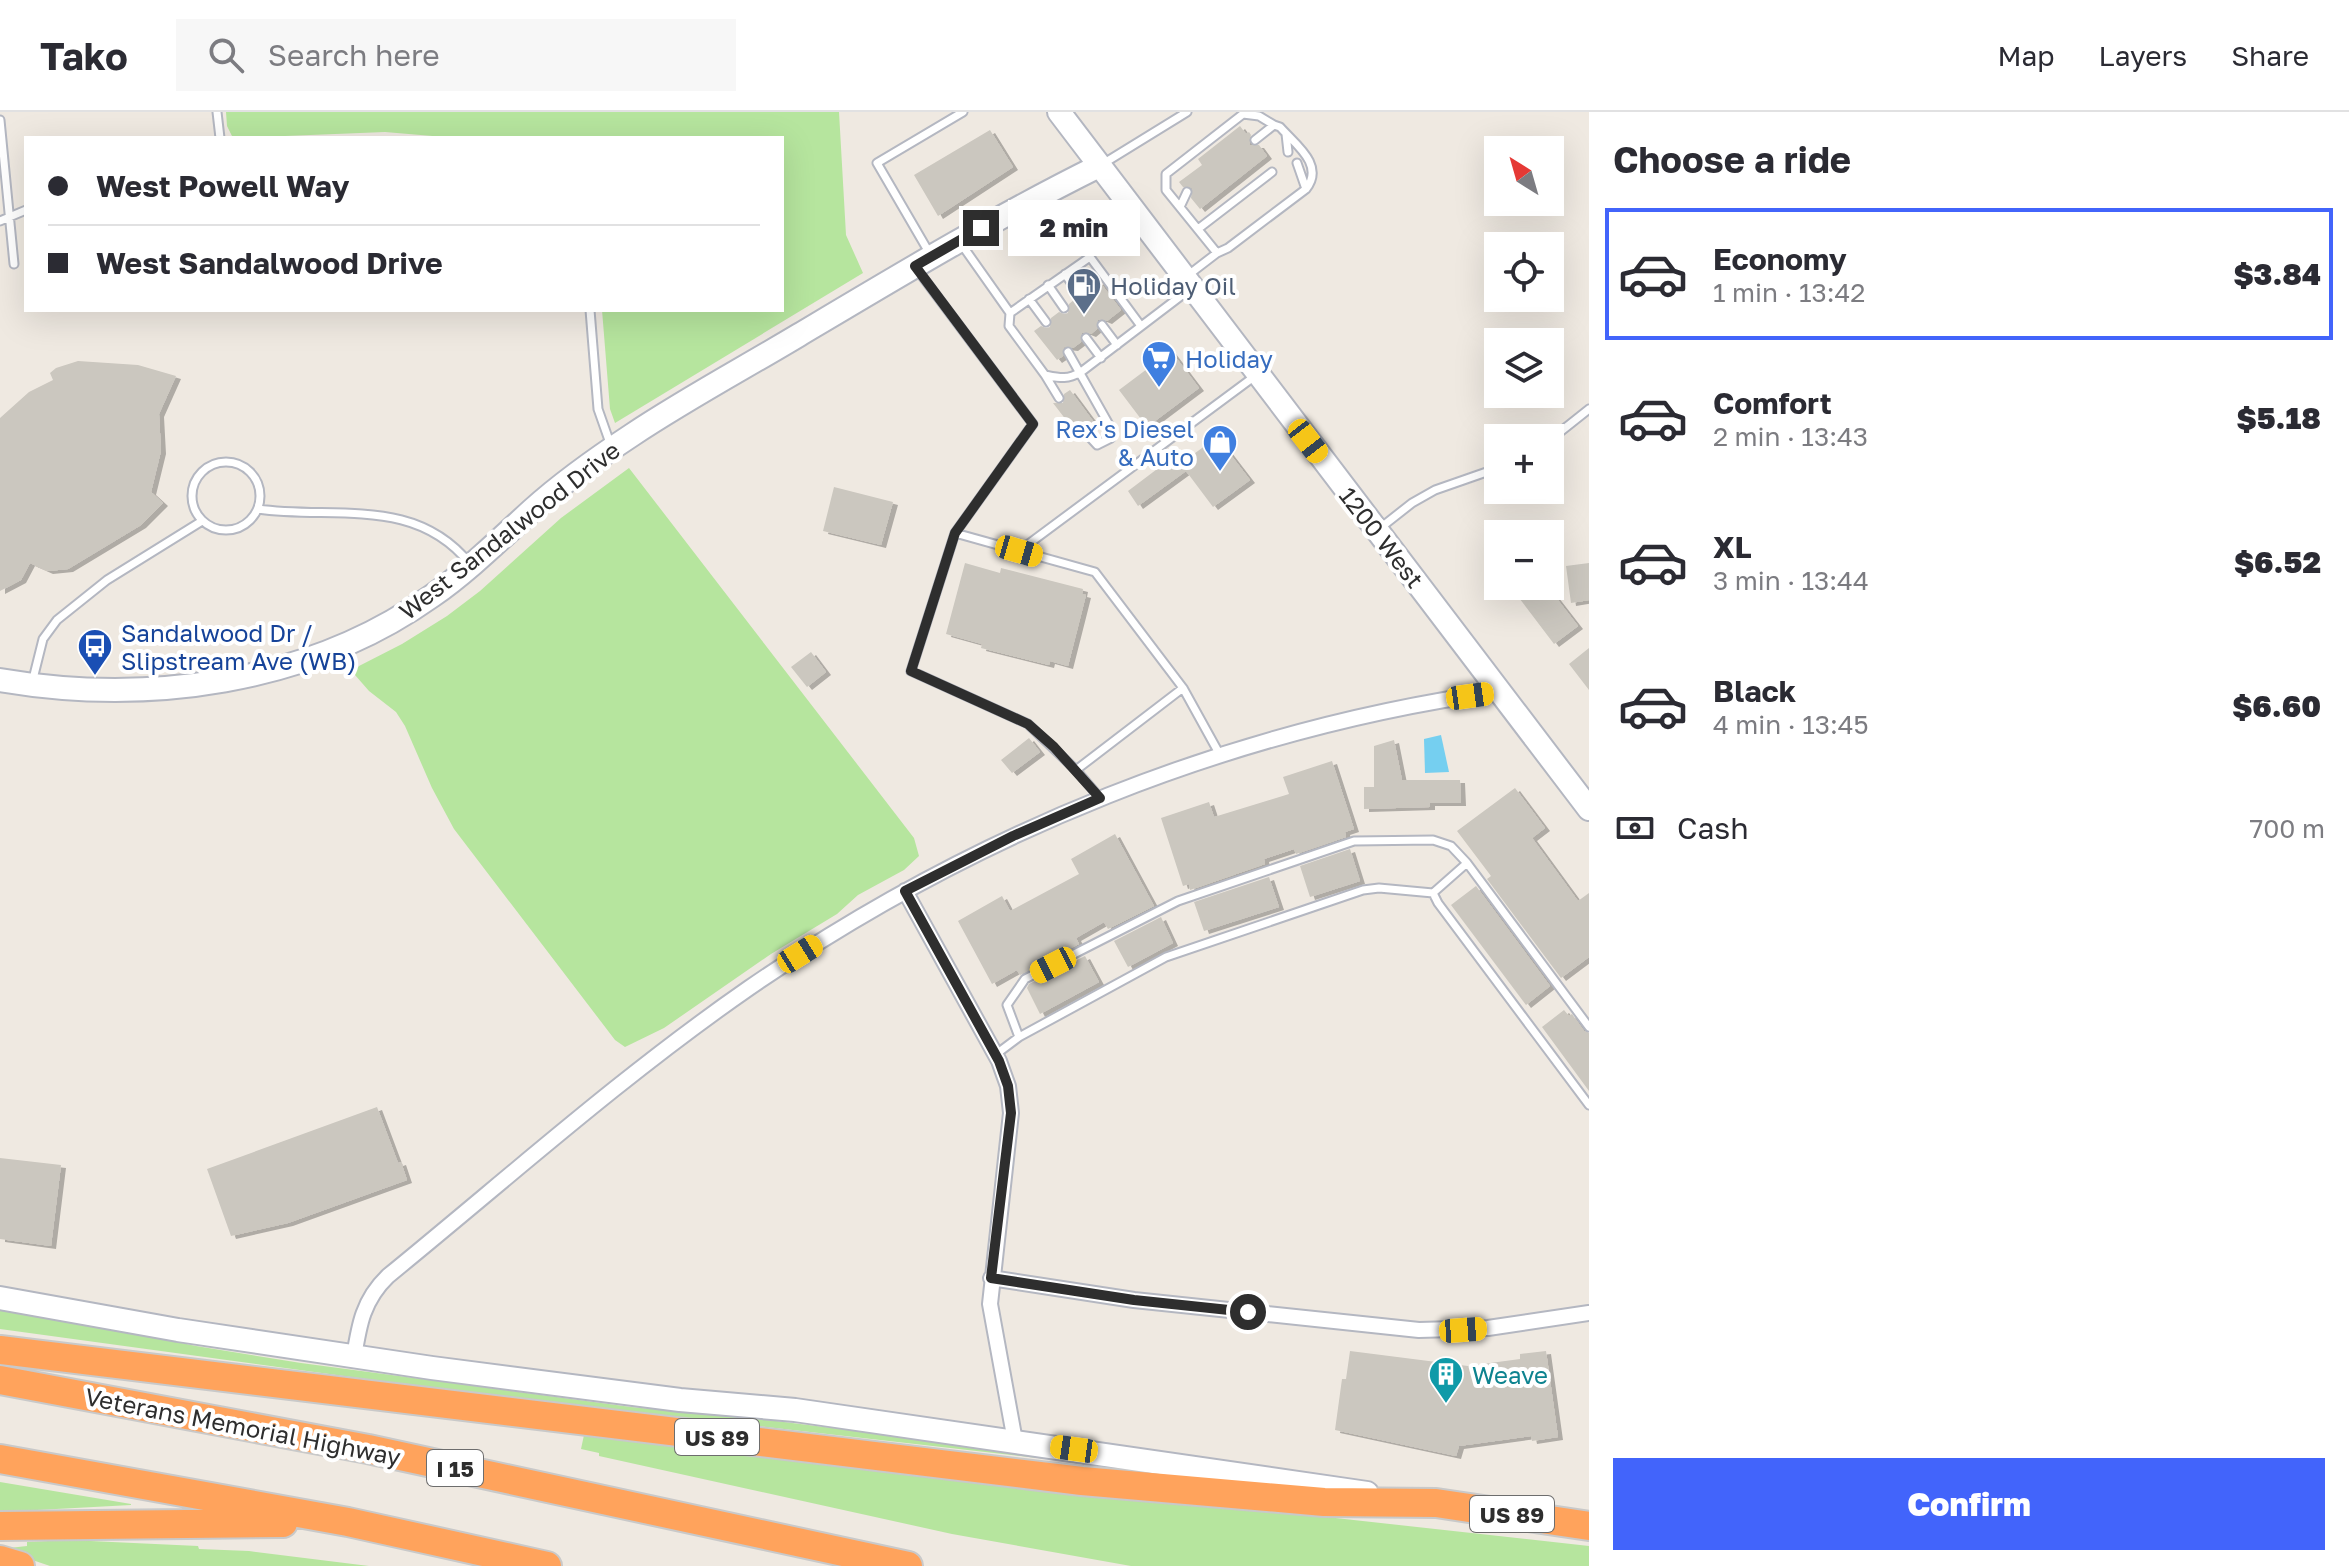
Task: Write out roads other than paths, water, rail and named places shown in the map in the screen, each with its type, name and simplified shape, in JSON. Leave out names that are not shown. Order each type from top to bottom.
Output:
[{"type":"highway","name":"US 89","points":[[0,1350],[1082,1481],[1324,1502],[1436,1503],[1589,1526]]},
{"type":"highway","name":"Veterans Memorial Highway","points":[[0,1380],[368,1449],[908,1566]]},
{"type":"highway","points":[[0,1459],[348,1522],[547,1566]]},
{"type":"highway","points":[[0,1526],[348,1522]]},
{"type":"highway","points":[[0,1560],[20,1566]]},
{"type":"main road","name":"1200 West","points":[[1059,112],[1589,809]]},
{"type":"main road","name":"West Sandalwood Drive","points":[[1,680],[103,690],[221,681],[289,665],[375,631],[433,596],[554,491],[612,448],[958,240],[1099,166]]},
{"type":"main road","points":[[0,1298],[354,1357],[680,1400],[795,1410],[1436,1503]]},
{"type":"street","points":[[354,1357],[360,1317],[365,1305],[388,1276],[604,1096],[700,1023],[800,954],[905,891],[1013,836],[1100,798],[1220,755],[1376,714],[1501,691]]},
{"type":"street","points":[[905,891],[995,1055],[1008,1086],[1011,1113],[991,1278],[992,1321],[1015,1441]]},
{"type":"street","points":[[991,1278],[1134,1300],[1419,1330],[1488,1328],[1589,1313]]},
{"type":"lane","points":[[217,112],[220,136]]},
{"type":"lane","points":[[963,112],[877,163],[923,261],[1033,424],[955,533],[911,671],[1028,724],[1100,798]]},
{"type":"lane","points":[[1099,166],[1187,112]]},
{"type":"lane","points":[[1045,375],[1068,379],[1101,358],[1141,326],[1217,253],[1306,189],[1312,181],[1314,170],[1297,144],[1259,116],[1243,114],[1166,174],[1166,190],[1217,253]]},
{"type":"lane","points":[[0,120],[14,264]]},
{"type":"lane","points":[[1255,140],[1274,125]]},
{"type":"lane","points":[[1286,134],[1288,152]]},
{"type":"lane","points":[[1297,163],[1306,189]]},
{"type":"lane","points":[[1198,229],[1272,172]]},
{"type":"lane","points":[[1180,207],[1187,192]]},
{"type":"lane","points":[[0,221],[24,211]]},
{"type":"lane","points":[[958,240],[1010,313],[1009,326],[1059,398]]},
{"type":"lane","points":[[1010,313],[1090,257],[1141,326]]},
{"type":"lane","points":[[1065,274],[1080,295]]},
{"type":"lane","points":[[1048,285],[1064,308]]},
{"type":"lane","points":[[1029,299],[1046,322]]},
{"type":"lane","points":[[590,312],[598,409],[612,448]]},
{"type":"lane","points":[[1102,325],[1117,345]]},
{"type":"lane","points":[[1086,338],[1101,358]]},
{"type":"lane","points":[[1068,352],[1112,430],[1111,438],[1097,445],[1086,433]]},
{"type":"lane","points":[[1019,551],[1257,374]]},
{"type":"lane","points":[[1564,429],[1589,409]]},
{"type":"lane","points":[[219,463],[239,465],[255,478],[260,499],[258,509],[246,524],[229,530],[210,527],[202,521],[193,503],[195,482],[209,467],[219,463]]},
{"type":"lane","points":[[1377,531],[1412,503],[1435,490],[1484,473]]},
{"type":"lane","points":[[258,509],[360,513],[401,520],[440,536],[471,566]]},
{"type":"lane","points":[[32,685],[43,639],[57,620],[107,580],[202,521]]},
{"type":"lane","points":[[955,533],[1095,572],[1183,688],[1220,755]]},
{"type":"lane","points":[[1076,770],[1183,688]]},
{"type":"lane","points":[[1019,1037],[1007,1005],[1025,979],[1178,901],[1354,841],[1433,840],[1451,846],[1467,863],[1589,1027]]},
{"type":"lane","points":[[995,1055],[1019,1037],[1166,957],[1363,890],[1379,888],[1433,893],[1467,863]]},
{"type":"lane","points":[[1433,893],[1589,1105]]},
{"type":"water","points":[[1441,735],[1449,772],[1425,773],[1424,739]]},
{"type":"place","name":"Holiday Oil","points":[[1084,316]]},
{"type":"place","name":"Holiday","points":[[1159,389]]},
{"type":"place","name":"Rex's Diesel & Auto","points":[[1220,473]]},
{"type":"place","name":"Sandalwood Dr / Slipstream Ave (WB)","points":[[95,677]]},
{"type":"place","name":"Weave","points":[[1446,1405]]}]
